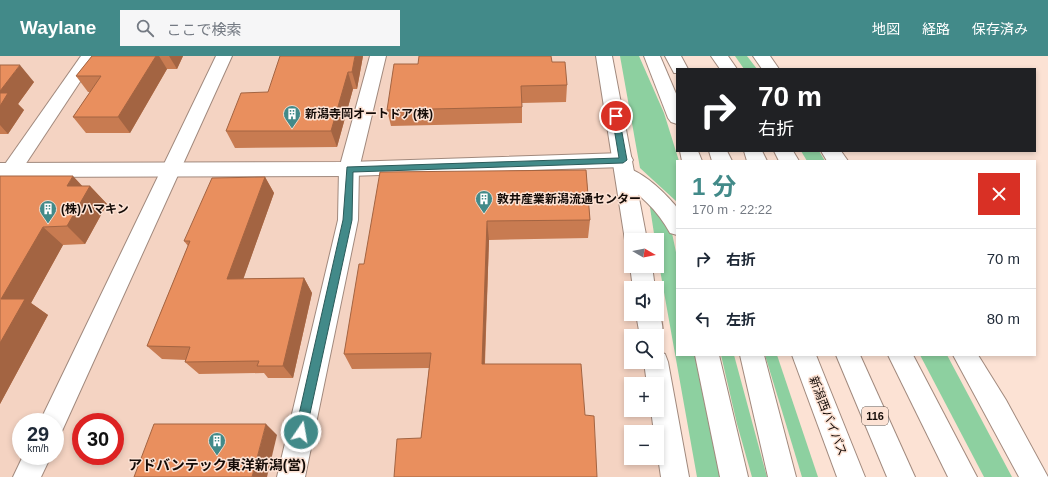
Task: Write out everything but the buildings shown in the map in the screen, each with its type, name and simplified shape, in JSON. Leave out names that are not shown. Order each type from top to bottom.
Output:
[{"type":"main road","points":[[6,169],[89,56]]},
{"type":"main road","points":[[57,413],[224,56]]},
{"type":"main road","points":[[291,477],[348,220],[350,169],[378,56]]},
{"type":"main road","points":[[604,56],[635,233]]},
{"type":"main road","points":[[652,56],[676,116]]},
{"type":"main road","points":[[673,56],[679,68]]},
{"type":"main road","points":[[704,56],[710,68]]},
{"type":"main road","points":[[719,56],[728,68]]},
{"type":"main road","points":[[761,56],[770,68]]},
{"type":"main road","points":[[831,152],[837,160]]},
{"type":"main road","points":[[6,169],[171,170],[624,167],[656,196],[676,225]]},
{"type":"main road","points":[[707,356],[734,477]]},
{"type":"main road","points":[[752,356],[782,477]]},
{"type":"main road","name":"新潟西バイパス","points":[[804,356],[851,477]]},
{"type":"main road","name":"116","points":[[848,356],[901,477]]},
{"type":"main road","points":[[901,356],[963,477]]},
{"type":"main road","points":[[965,356],[997,409],[1034,477]]},
{"type":"main road","points":[[657,369],[675,477]]},
{"type":"main road","points":[[27,477],[33,465]]},
{"type":"shaded area","points":[[0,56],[597,56],[630,233],[624,233],[624,273],[636,273],[641,281],[624,281],[624,321],[654,321],[655,329],[624,329],[624,369],[664,369],[687,477],[0,477]]},
{"type":"green space","points":[[620,56],[639,56],[664,113],[679,160],[676,160],[676,201],[640,168]]},
{"type":"green space","points":[[735,56],[747,56],[756,68],[743,68]]},
{"type":"green space","points":[[802,152],[820,152],[824,160],[806,160]]},
{"type":"green space","points":[[649,201],[672,233],[676,252],[676,356],[700,356],[727,477],[697,477],[664,292],[664,281],[662,281],[661,273],[664,273],[664,233],[654,233]]},
{"type":"green space","points":[[721,356],[734,356],[767,477],[752,477],[737,424]]},
{"type":"green space","points":[[765,356],[777,356],[818,477],[802,477]]},
{"type":"green space","points":[[921,356],[948,356],[1012,477],[984,477]]},
{"type":"place","name":"新潟寺岡オートドア(株)","points":[[292,129]]},
{"type":"place","name":"敦井産業新潟流通センター","points":[[484,214]]},
{"type":"place","name":"(株)ハマキン","points":[[48,224]]},
{"type":"place","name":"アドバンテック東洋新潟(営)","points":[[217,456]]},
{"type":"route","points":[[301,432],[348,220],[350,169],[623,160],[616,116]]}]
